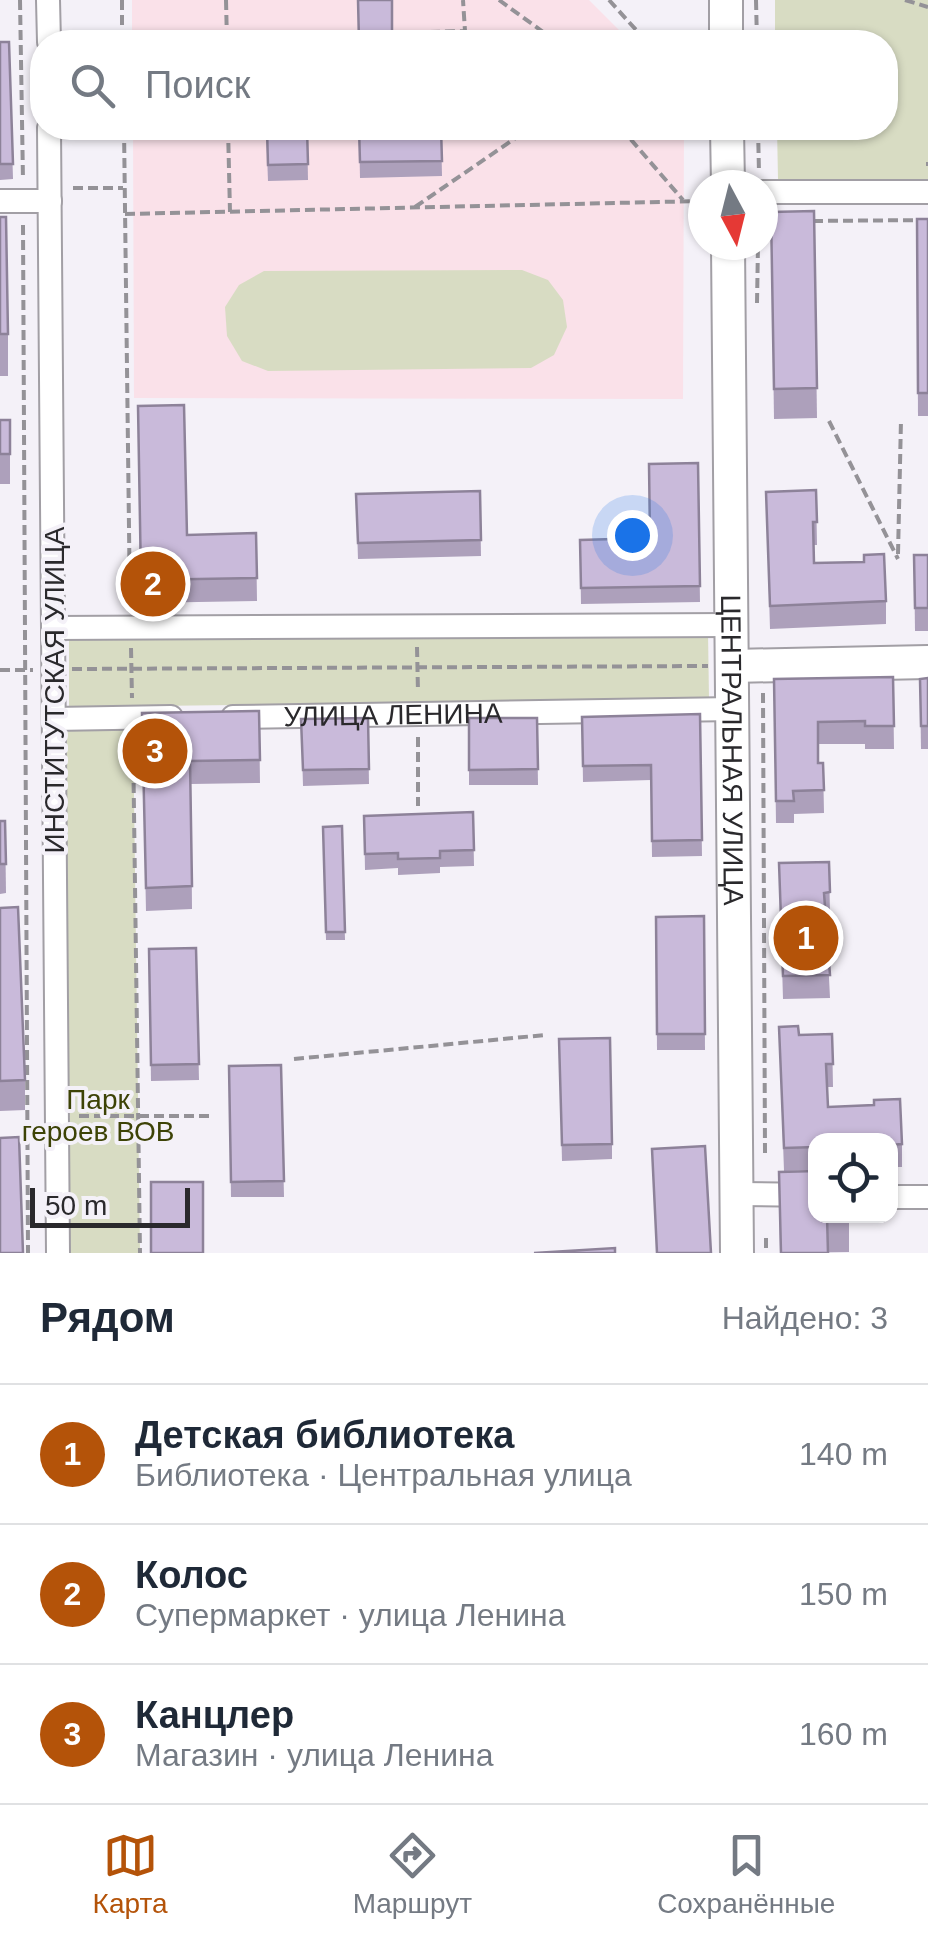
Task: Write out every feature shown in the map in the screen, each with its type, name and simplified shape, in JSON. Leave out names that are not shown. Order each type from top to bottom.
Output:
[{"type":"street","points":[[48,0],[49,30]]},
{"type":"street","points":[[726,0],[726,30]]},
{"type":"street","name":"ИНСТИТУТСКАЯ УЛИЦА","points":[[50,140],[58,1253]]},
{"type":"street","points":[[727,140],[728,170]]},
{"type":"street","points":[[778,192],[928,192]]},
{"type":"street","points":[[12,201],[50,194]]},
{"type":"street","name":"ЦЕНТРАЛЬНАЯ УЛИЦА","points":[[728,260],[732,625],[723,666],[734,709],[750,1194],[738,1253]]},
{"type":"street","points":[[54,628],[732,625]]},
{"type":"street","points":[[723,666],[928,662]]},
{"type":"street","name":"УЛИЦА ЛЕНИНА","points":[[54,719],[734,709]]},
{"type":"street","points":[[750,1194],[808,1195]]},
{"type":"street","points":[[898,1197],[928,1197]]},
{"type":"path","points":[[20,0],[12,201],[24,671],[28,1253]]},
{"type":"path","points":[[122,0],[122,30]]},
{"type":"path","points":[[226,0],[227,30]]},
{"type":"path","points":[[464,0],[465,30]]},
{"type":"path","points":[[499,0],[540,30]]},
{"type":"path","points":[[608,0],[635,30]]},
{"type":"path","points":[[756,0],[757,30]]},
{"type":"path","points":[[905,0],[928,7]]},
{"type":"path","points":[[124,140],[140,1253]]},
{"type":"path","points":[[228,140],[230,212]]},
{"type":"path","points":[[414,208],[513,140]]},
{"type":"path","points":[[631,140],[684,201]]},
{"type":"path","points":[[758,140],[759,170]]},
{"type":"path","points":[[50,194],[125,188]]},
{"type":"path","points":[[125,214],[688,201]]},
{"type":"path","points":[[810,221],[928,220]]},
{"type":"path","points":[[829,421],[898,559],[901,420]]},
{"type":"path","points":[[0,670],[723,666]]},
{"type":"path","points":[[763,692],[750,1194],[766,1253]]},
{"type":"path","points":[[294,1058],[544,1036]]},
{"type":"path","points":[[28,1116],[214,1116]]},
{"type":"shaded area","points":[[132,0],[589,0],[619,30],[132,30]]},
{"type":"shaded area","points":[[133,140],[684,140],[683,399],[134,398]]},
{"type":"green space","points":[[775,0],[928,0],[928,179],[778,179],[777,140],[898,140],[898,30],[775,30]]},
{"type":"green space","points":[[522,270],[548,280],[563,300],[567,327],[554,355],[531,368],[268,371],[242,361],[227,336],[225,307],[239,285],[264,271]]},
{"type":"green space","points":[[708,632],[709,699],[69,707],[69,640]]},
{"type":"green space","name":"Парк героев ВОВ","points":[[133,718],[140,1253],[58,1253],[54,719]]},
{"type":"building","points":[[358,0],[392,0],[392,30],[359,30]]},
{"type":"building","points":[[0,42],[9,42],[13,164],[0,164]]},
{"type":"building","points":[[267,140],[307,140],[308,164],[268,165]]},
{"type":"building","points":[[359,140],[441,140],[442,161],[360,162]]},
{"type":"building","points":[[814,211],[817,388],[774,389],[772,260],[778,260],[778,212]]},
{"type":"building","points":[[0,217],[6,217],[8,334],[0,334]]},
{"type":"building","points":[[917,219],[928,219],[928,393],[918,393]]},
{"type":"building","points":[[184,405],[187,535],[256,533],[257,578],[141,580],[138,406]]},
{"type":"building","points":[[0,420],[10,420],[10,454],[0,454]]},
{"type":"building","points":[[698,463],[700,586],[581,588],[580,540],[650,538],[649,464]]},
{"type":"building","points":[[816,490],[814,563],[864,562],[864,555],[884,554],[886,601],[770,606],[766,492]]},
{"type":"building","points":[[480,491],[481,540],[358,543],[356,494]]},
{"type":"building","points":[[914,555],[928,555],[928,608],[915,608]]},
{"type":"building","points":[[893,677],[894,726],[865,726],[865,721],[818,722],[818,763],[823,763],[824,790],[793,791],[794,801],[776,801],[774,679]]},
{"type":"building","points":[[928,678],[928,726],[921,726],[920,679]]},
{"type":"building","points":[[259,711],[260,760],[190,761],[192,886],[146,888],[142,713]]},
{"type":"building","points":[[700,714],[702,840],[652,841],[651,765],[583,766],[582,717]]},
{"type":"building","points":[[368,718],[369,769],[303,770],[301,719]]},
{"type":"building","points":[[469,718],[537,718],[538,769],[469,770]]},
{"type":"building","points":[[473,812],[474,850],[440,851],[440,858],[398,859],[398,853],[365,854],[364,816]]},
{"type":"building","points":[[0,821],[5,821],[6,864],[0,864]]},
{"type":"building","points":[[342,826],[345,932],[326,932],[323,827]]},
{"type":"building","points":[[829,862],[830,892],[824,893],[830,975],[783,976],[779,863]]},
{"type":"building","points":[[18,907],[25,1080],[0,1081],[0,908]]},
{"type":"building","points":[[704,916],[705,1034],[657,1034],[656,917]]},
{"type":"building","points":[[196,948],[199,1064],[151,1065],[149,949]]},
{"type":"building","points":[[798,1026],[799,1035],[832,1034],[833,1064],[826,1064],[828,1107],[874,1105],[874,1100],[900,1099],[902,1144],[898,1144],[898,1133],[808,1133],[808,1147],[784,1148],[779,1027]]},
{"type":"building","points":[[610,1038],[612,1144],[562,1145],[559,1039]]},
{"type":"building","points":[[281,1065],[284,1181],[231,1182],[229,1066]]},
{"type":"building","points":[[19,1137],[23,1253],[0,1253],[0,1138]]},
{"type":"building","points":[[705,1146],[711,1253],[657,1253],[652,1149]]},
{"type":"building","points":[[808,1171],[808,1223],[827,1223],[828,1253],[781,1253],[779,1172]]},
{"type":"building","points":[[151,1182],[203,1182],[203,1253],[151,1253]]},
{"type":"building","points":[[615,1248],[615,1253],[534,1253]]},
{"type":"place","name":"Колос","points":[[153,584]]},
{"type":"place","name":"Канцлер","points":[[155,751]]},
{"type":"place","name":"Детская библиотека","points":[[806,938]]}]
